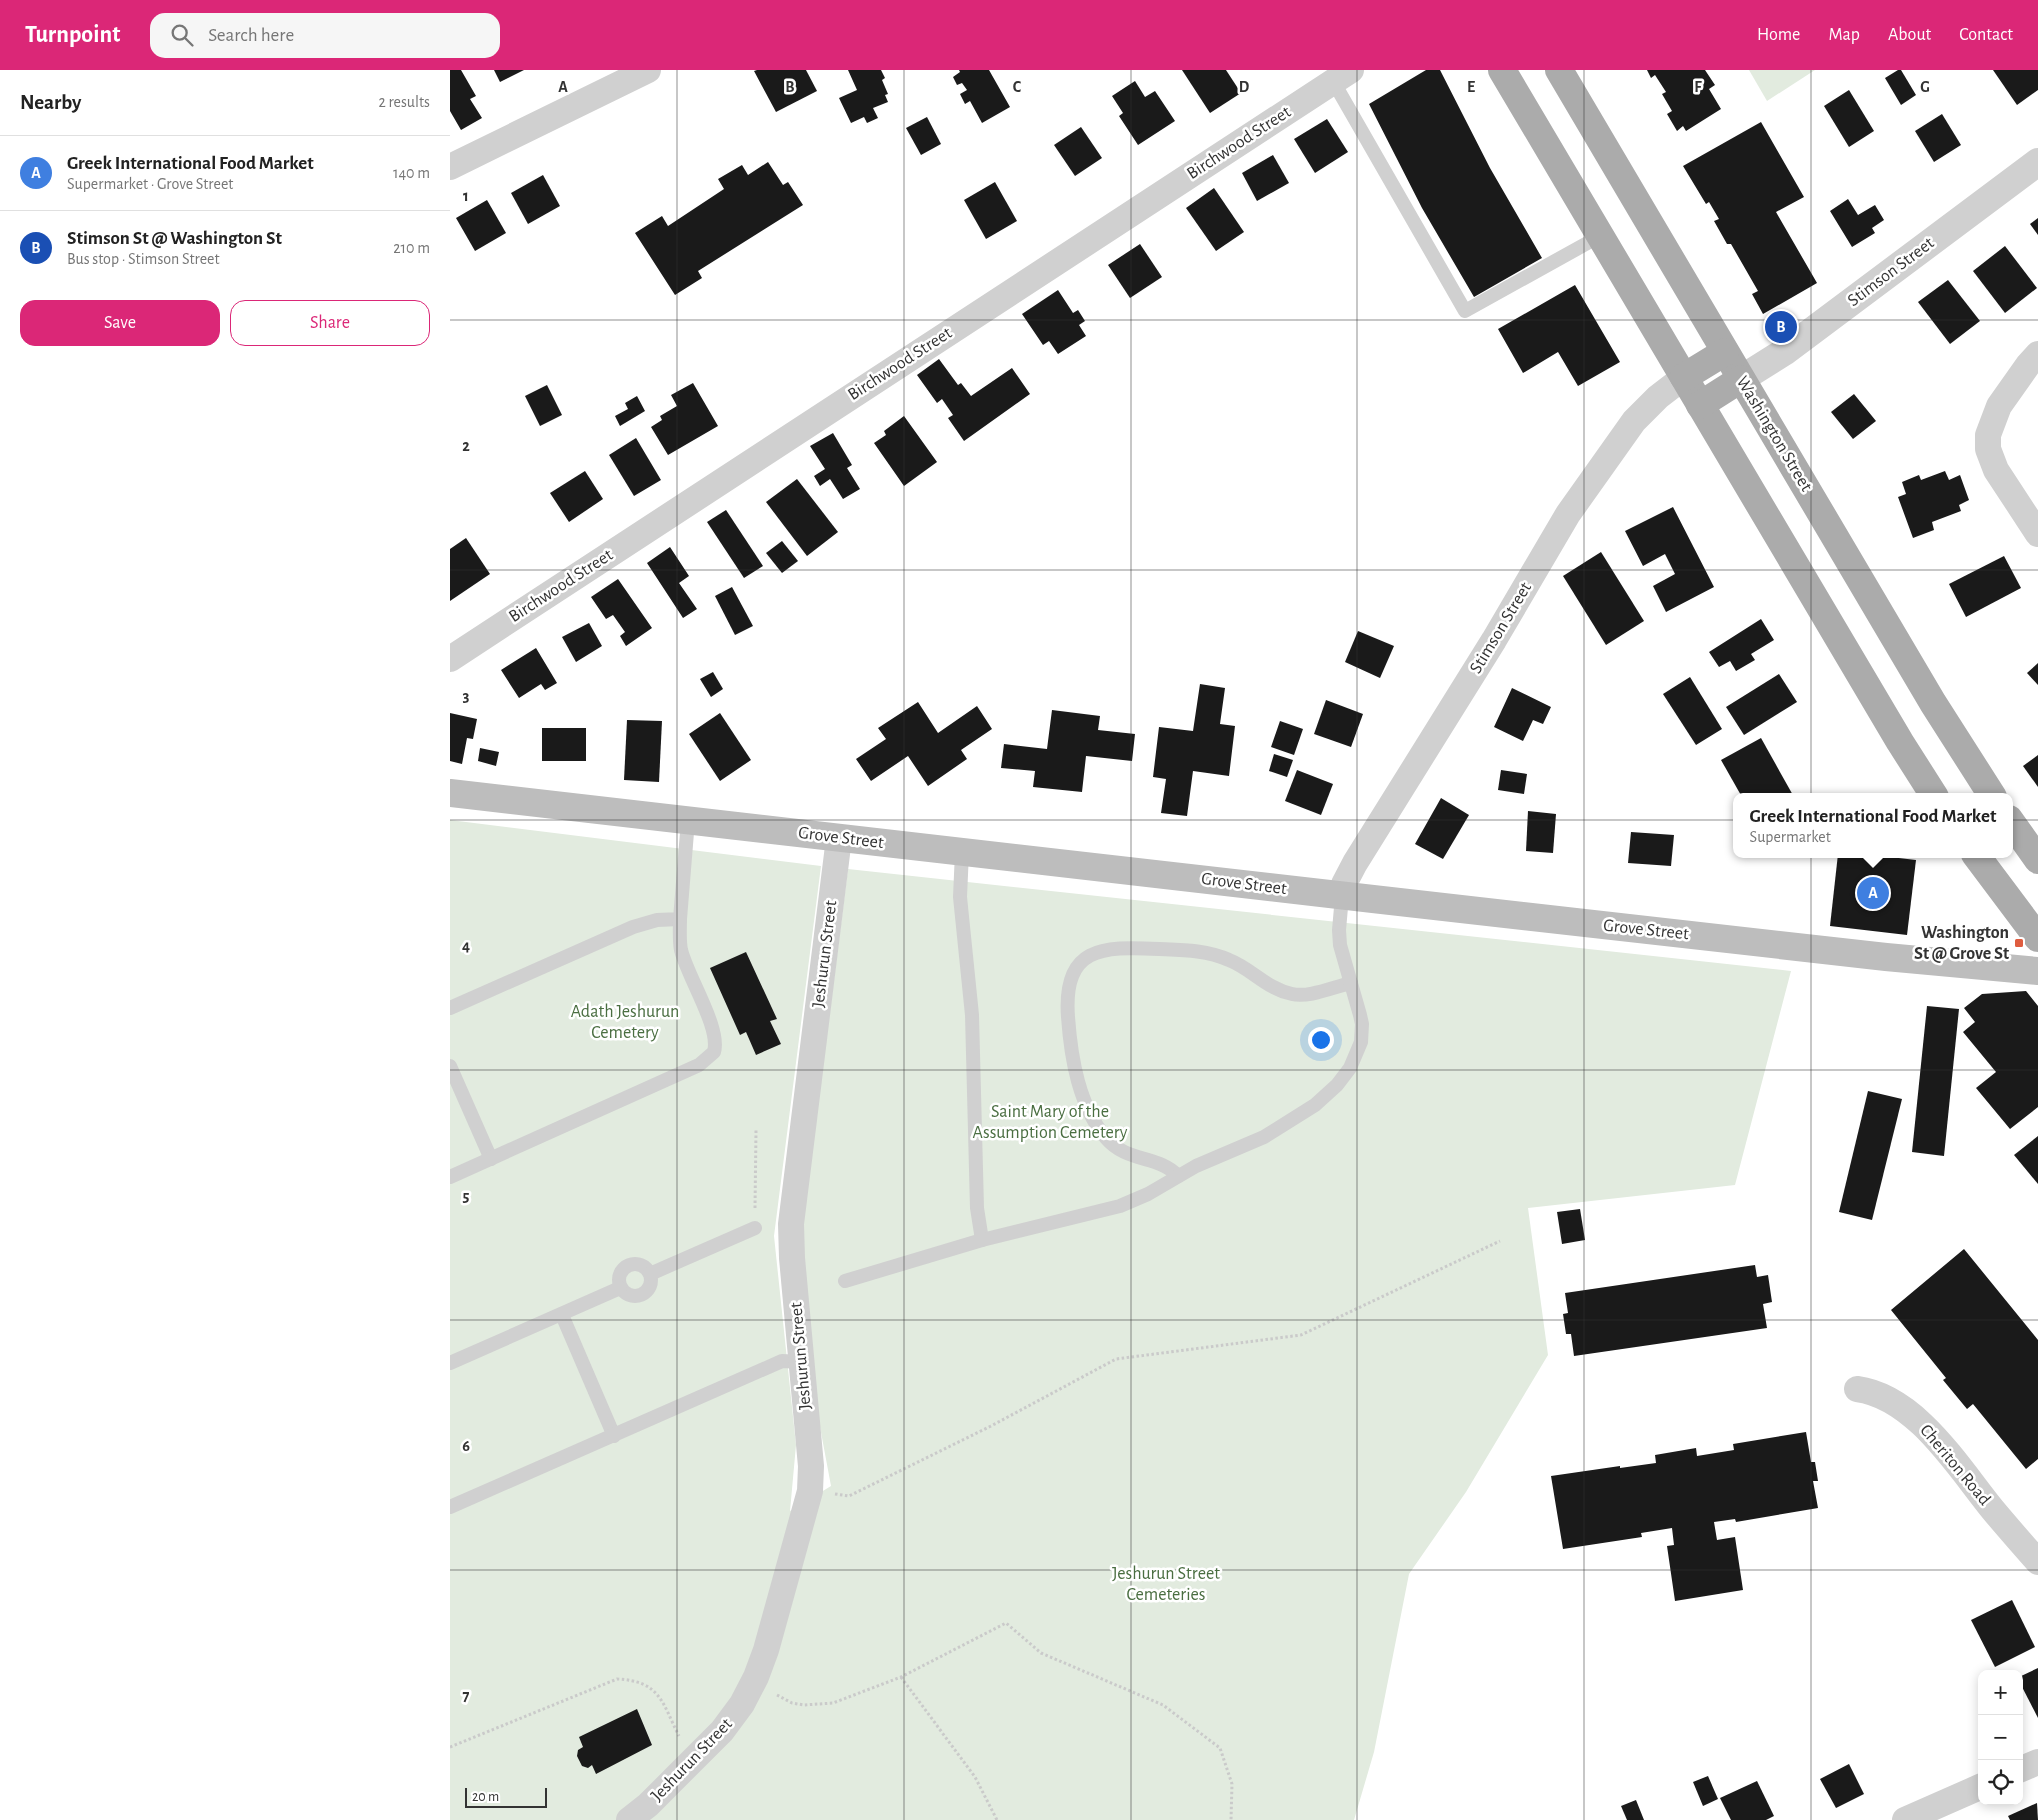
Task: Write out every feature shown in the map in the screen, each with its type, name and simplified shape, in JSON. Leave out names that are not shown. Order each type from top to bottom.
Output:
[{"type":"main road","points":[[1502,70],[1900,742],[1932,793]]},
{"type":"main road","name":"Washington Street","points":[[1558,70],[1933,703],[1990,793]]},
{"type":"main road","points":[[1684,378],[1725,352]]},
{"type":"main road","points":[[1700,405],[1741,379]]},
{"type":"main road","name":"Grove Street","points":[[450,793],[1876,956],[2038,971]]},
{"type":"main road","points":[[2013,825],[2038,860]]},
{"type":"main road","points":[[1978,858],[2038,938]]},
{"type":"street","points":[[450,167],[648,70]]},
{"type":"street","name":"Birchwood Street","points":[[450,659],[1342,76]]},
{"type":"street","name":"Stimson Street","points":[[1741,379],[1784,352],[2038,162]]},
{"type":"street","points":[[2038,354],[1999,406],[1988,435],[1988,449],[2002,481],[2038,534]]},
{"type":"street","name":"Stimson Street","points":[[1342,896],[1344,884],[1354,863],[1494,640],[1568,514],[1634,421],[1664,392],[1684,378]]},
{"type":"street","name":"Jeshurun Street","points":[[629,1820],[648,1805],[722,1731],[742,1704],[756,1677],[766,1650],[810,1492],[811,1466],[792,1258],[791,1224],[838,838]]},
{"type":"street","name":"Cheriton Road","points":[[1857,1390],[1874,1392],[1898,1405],[1929,1432],[2038,1562]]},
{"type":"street","points":[[2023,1768],[2038,1762]]},
{"type":"street","points":[[1905,1820],[1978,1788]]},
{"type":"lane","points":[[1342,76],[1465,311],[1600,236]]},
{"type":"lane","points":[[450,1177],[699,1065],[714,1052],[714,1034],[691,979],[681,949],[680,919],[688,820]]},
{"type":"lane","points":[[962,852],[960,897],[972,1015],[977,1208],[982,1240]]},
{"type":"lane","points":[[845,1282],[982,1240],[1120,1206],[1148,1194],[1196,1166],[1264,1137],[1315,1105],[1337,1085],[1350,1068],[1361,1042],[1362,1024],[1340,945],[1339,930],[1342,896]]},
{"type":"lane","points":[[450,1008],[633,927],[657,920],[680,919]]},
{"type":"lane","points":[[1178,1176],[1165,1166],[1132,1157],[1119,1151],[1107,1140],[1091,1116],[1078,1079],[1069,1026],[1068,988],[1070,980],[1079,965],[1093,954],[1110,948],[1189,950],[1229,960],[1244,967],[1274,988],[1289,994],[1306,994],[1351,983]]},
{"type":"lane","points":[[450,1066],[491,1159]]},
{"type":"lane","points":[[650,1274],[755,1228]]},
{"type":"lane","points":[[630,1263],[641,1264],[650,1274],[650,1288],[643,1296],[631,1296],[620,1288],[622,1271],[630,1263]]},
{"type":"lane","points":[[450,1363],[620,1288]]},
{"type":"lane","points":[[562,1314],[614,1436]]},
{"type":"lane","points":[[450,1507],[782,1361],[801,1362]]},
{"type":"path","points":[[755,1228],[756,1130]]},
{"type":"path","points":[[810,1492],[849,1496],[991,1426],[1116,1359],[1301,1335],[1500,1241]]},
{"type":"path","points":[[756,1677],[779,1696],[792,1703],[804,1705],[833,1703],[901,1677],[1006,1623],[1040,1653],[1163,1705],[1220,1748],[1232,1784],[1231,1820]]},
{"type":"path","points":[[901,1677],[975,1777],[997,1820]]},
{"type":"path","points":[[450,1747],[617,1679],[646,1684],[658,1695],[678,1735],[696,1757]]},
{"type":"green space","points":[[1749,70],[1815,70],[1767,101]]},
{"type":"green space","points":[[450,820],[821,866],[774,1236],[796,1445],[790,1511],[831,1486],[815,1400],[801,1239],[848,869],[1791,971],[1735,1185],[1528,1208],[1548,1355],[1466,1492],[1409,1574],[1374,1752],[1354,1820],[450,1820]]},
{"type":"building","points":[[450,70],[461,70],[476,96],[470,99],[482,118],[461,130],[450,111]]},
{"type":"building","points":[[494,70],[524,70],[500,82]]},
{"type":"building","points":[[806,70],[817,91],[776,112],[754,71]]},
{"type":"building","points":[[848,70],[881,70],[885,78],[882,80],[888,94],[885,95],[888,102],[873,108],[878,118],[867,123],[864,117],[851,123],[839,98],[857,90]]},
{"type":"building","points":[[959,70],[989,70],[1010,107],[982,123],[970,101],[965,104],[960,94],[967,90],[962,83],[957,85],[953,77],[960,72]]},
{"type":"building","points":[[1182,70],[1226,70],[1241,93],[1210,113]]},
{"type":"building","points":[[1426,70],[1440,70],[1490,168],[1542,258],[1474,297],[1422,208],[1369,104]]},
{"type":"building","points":[[1647,70],[1705,70],[1715,85],[1709,89],[1721,109],[1686,131],[1683,126],[1677,131],[1667,114],[1672,111],[1662,94],[1666,92],[1655,75],[1651,78]]},
{"type":"building","points":[[1901,70],[1916,95],[1901,105],[1885,78]]},
{"type":"building","points":[[1993,70],[2038,70],[2038,90],[2017,105]]},
{"type":"building","points":[[1135,81],[1145,97],[1155,91],[1175,121],[1138,145],[1119,116],[1123,113],[1112,96]]},
{"type":"building","points":[[1849,90],[1874,131],[1849,147],[1824,106]]},
{"type":"building","points":[[1942,114],[1961,145],[1934,162],[1915,131]]},
{"type":"building","points":[[927,117],[941,144],[921,155],[906,128]]},
{"type":"building","points":[[1327,119],[1348,152],[1315,173],[1294,139]]},
{"type":"building","points":[[1761,122],[1804,197],[1776,212],[1817,283],[1763,314],[1752,294],[1758,291],[1731,244],[1727,244],[1714,221],[1719,219],[1709,202],[1706,204],[1683,166]]},
{"type":"building","points":[[1081,127],[1102,158],[1075,176],[1054,145]]},
{"type":"building","points":[[1273,155],[1289,183],[1257,201],[1242,173]]},
{"type":"building","points":[[768,162],[783,185],[788,182],[803,205],[698,271],[702,278],[675,295],[635,233],[662,216],[668,226],[724,189],[718,179],[742,165],[748,175]]},
{"type":"building","points":[[543,175],[560,206],[528,224],[511,193]]},
{"type":"building","points":[[995,182],[1017,221],[986,239],[964,200]]},
{"type":"building","points":[[1214,188],[1244,232],[1216,251],[1186,208]]},
{"type":"building","points":[[1848,199],[1858,215],[1875,205],[1884,220],[1872,228],[1875,233],[1852,247],[1830,211]]},
{"type":"building","points":[[487,200],[506,233],[475,251],[456,218]]},
{"type":"building","points":[[2038,218],[2038,235],[2030,224]]},
{"type":"building","points":[[1140,244],[1162,277],[1130,298],[1108,265]]},
{"type":"building","points":[[2005,246],[2037,288],[2005,313],[1973,271]]},
{"type":"building","points":[[1948,280],[1980,321],[1950,344],[1918,302]]},
{"type":"building","points":[[1575,285],[1620,362],[1578,386],[1558,352],[1523,373],[1498,329]]},
{"type":"building","points":[[1058,290],[1073,313],[1078,310],[1085,321],[1079,325],[1086,336],[1058,354],[1049,341],[1043,345],[1022,314]]},
{"type":"building","points":[[939,359],[958,385],[961,383],[971,396],[1012,368],[1030,394],[964,441],[948,418],[953,415],[942,399],[937,403],[917,375]]},
{"type":"building","points":[[693,383],[718,426],[668,455],[651,427],[662,420],[660,416],[677,406],[671,395]]},
{"type":"building","points":[[547,385],[562,415],[540,426],[525,396]]},
{"type":"building","points":[[1854,394],[1876,421],[1853,439],[1831,412]]},
{"type":"building","points":[[637,396],[645,411],[620,426],[615,416],[628,409],[625,403]]},
{"type":"building","points":[[904,416],[937,462],[904,486],[874,443],[886,435],[884,431]]},
{"type":"building","points":[[833,433],[852,465],[847,468],[860,489],[843,499],[830,479],[820,486],[814,476],[825,469],[810,446]]},
{"type":"building","points":[[636,438],[661,480],[634,496],[609,455]]},
{"type":"building","points":[[585,471],[603,499],[569,522],[550,493]]},
{"type":"building","points":[[1945,471],[1949,480],[1960,475],[1969,500],[1959,505],[1961,511],[1932,522],[1934,530],[1913,538],[1898,497],[1906,494],[1902,482],[1919,475],[1921,480]]},
{"type":"building","points":[[797,479],[838,532],[807,556],[766,502]]},
{"type":"building","points":[[1673,507],[1714,587],[1666,612],[1653,586],[1675,574],[1665,554],[1643,566],[1625,531]]},
{"type":"building","points":[[726,510],[763,566],[744,578],[707,522]]},
{"type":"building","points":[[466,538],[490,574],[450,601],[450,549]]},
{"type":"building","points":[[782,541],[798,561],[782,573],[766,553]]},
{"type":"building","points":[[670,547],[689,576],[679,583],[697,609],[683,618],[647,563]]},
{"type":"building","points":[[1601,552],[1644,621],[1606,645],[1563,576]]},
{"type":"building","points":[[2004,556],[2021,588],[1966,617],[1949,584]]},
{"type":"building","points":[[618,579],[652,628],[626,646],[620,636],[625,632],[613,615],[606,619],[591,597]]},
{"type":"building","points":[[732,587],[753,626],[735,635],[715,596]]},
{"type":"building","points":[[1761,619],[1774,640],[1751,654],[1755,660],[1736,671],[1730,661],[1719,667],[1709,652]]},
{"type":"building","points":[[589,623],[602,646],[576,662],[562,637]]},
{"type":"building","points":[[1358,631],[1394,646],[1380,678],[1345,662]]},
{"type":"building","points":[[536,648],[557,683],[545,690],[541,684],[519,698],[501,670]]},
{"type":"building","points":[[2038,663],[2038,685],[2027,673]]},
{"type":"building","points":[[713,672],[723,689],[711,697],[700,679]]},
{"type":"building","points":[[1779,674],[1797,702],[1744,735],[1726,707]]},
{"type":"building","points":[[1690,677],[1722,729],[1696,745],[1663,694]]},
{"type":"building","points":[[1200,684],[1225,688],[1220,724],[1235,726],[1229,776],[1193,771],[1187,816],[1161,813],[1166,779],[1153,777],[1159,727],[1193,731]]},
{"type":"building","points":[[1512,688],[1551,707],[1543,724],[1533,720],[1523,741],[1494,727]]},
{"type":"building","points":[[1326,700],[1363,714],[1351,747],[1314,734]]},
{"type":"building","points":[[918,702],[938,733],[977,706],[992,729],[961,750],[967,759],[928,786],[908,756],[871,781],[856,759],[886,739],[878,728]]},
{"type":"building","points":[[1052,710],[1100,716],[1098,730],[1135,734],[1132,761],[1086,756],[1082,792],[1033,787],[1035,771],[1001,768],[1004,744],[1047,749]]},
{"type":"building","points":[[450,713],[477,719],[473,739],[467,738],[462,764],[450,761]]},
{"type":"building","points":[[720,713],[751,760],[720,781],[689,734]]},
{"type":"building","points":[[627,720],[662,721],[659,782],[624,780]]},
{"type":"building","points":[[1280,721],[1303,729],[1294,755],[1271,747]]},
{"type":"building","points":[[542,728],[586,728],[586,761],[542,761]]},
{"type":"building","points":[[1761,738],[1792,793],[1740,793],[1721,760]]},
{"type":"building","points":[[480,748],[499,752],[496,766],[478,761]]},
{"type":"building","points":[[1274,754],[1293,760],[1287,777],[1269,771]]},
{"type":"building","points":[[2038,755],[2038,787],[2023,766]]},
{"type":"building","points":[[1297,770],[1333,784],[1321,815],[1285,801]]},
{"type":"building","points":[[1501,770],[1527,774],[1524,794],[1498,790]]},
{"type":"building","points":[[1441,798],[1469,815],[1443,859],[1415,844]]},
{"type":"building","points":[[1528,811],[1556,814],[1553,853],[1526,851]]},
{"type":"building","points":[[1631,832],[1674,835],[1671,866],[1628,863]]},
{"type":"building","points":[[1838,858],[1899,858],[1916,860],[1907,935],[1830,926]]},
{"type":"building","points":[[746,952],[777,1019],[770,1021],[781,1044],[756,1055],[746,1032],[740,1035],[710,968]]},
{"type":"building","points":[[2026,991],[2038,1006],[2038,1107],[2010,1129],[1976,1088],[1996,1072],[1963,1032],[1975,1022],[1964,1008],[1982,994]]},
{"type":"building","points":[[1927,1006],[1959,1009],[1944,1156],[1912,1152]]},
{"type":"building","points":[[1868,1091],[1902,1099],[1872,1220],[1839,1212]]},
{"type":"building","points":[[2038,1136],[2038,1184],[2014,1155]]},
{"type":"building","points":[[1580,1209],[1585,1240],[1562,1244],[1557,1212]]},
{"type":"building","points":[[1964,1249],[2038,1340],[2038,1459],[2026,1469],[1973,1404],[1967,1409],[1943,1380],[1946,1378],[1891,1310]]},
{"type":"building","points":[[1755,1265],[1757,1277],[1768,1275],[1772,1302],[1763,1304],[1767,1328],[1574,1356],[1571,1334],[1566,1334],[1563,1314],[1568,1313],[1565,1293]]},
{"type":"building","points":[[1806,1432],[1811,1462],[1815,1462],[1818,1481],[1813,1481],[1818,1508],[1736,1522],[1735,1519],[1714,1522],[1717,1540],[1735,1537],[1743,1590],[1675,1601],[1667,1546],[1674,1545],[1672,1528],[1641,1533],[1642,1537],[1563,1549],[1551,1476],[1656,1463],[1655,1455],[1696,1448],[1697,1456],[1734,1450],[1733,1444]]},
{"type":"building","points":[[2012,1600],[2035,1647],[1995,1667],[1971,1620]]},
{"type":"building","points":[[2038,1668],[2038,1718],[2023,1689],[2023,1675]]},
{"type":"building","points":[[637,1709],[652,1745],[596,1774],[592,1765],[588,1768],[582,1766],[577,1756],[578,1750],[583,1747],[579,1737]]},
{"type":"building","points":[[1849,1764],[1864,1794],[1836,1808],[1820,1779]]},
{"type":"building","points":[[1708,1776],[1718,1799],[1703,1806],[1693,1782]]},
{"type":"building","points":[[1757,1781],[1774,1816],[1766,1820],[1731,1820],[1720,1798]]},
{"type":"building","points":[[1636,1800],[1644,1820],[1627,1820],[1621,1806]]},
{"type":"building","points":[[2037,1803],[2038,1820],[2010,1820],[2008,1816]]},
{"type":"place","name":"Stimson St @ Washington St","points":[[1781,327]]},
{"type":"place","name":"Greek International Food Market","points":[[1873,893]]},
{"type":"place","name":"Washington St @ Grove St","points":[[2019,943]]},
{"type":"park label","name":"Adath Jeshurun Cemetery","points":[[625,1022]]},
{"type":"park label","name":"Saint Mary of the Assumption Cemetery","points":[[1050,1122]]},
{"type":"park label","name":"Jeshurun Street Cemeteries","points":[[1166,1584]]}]
